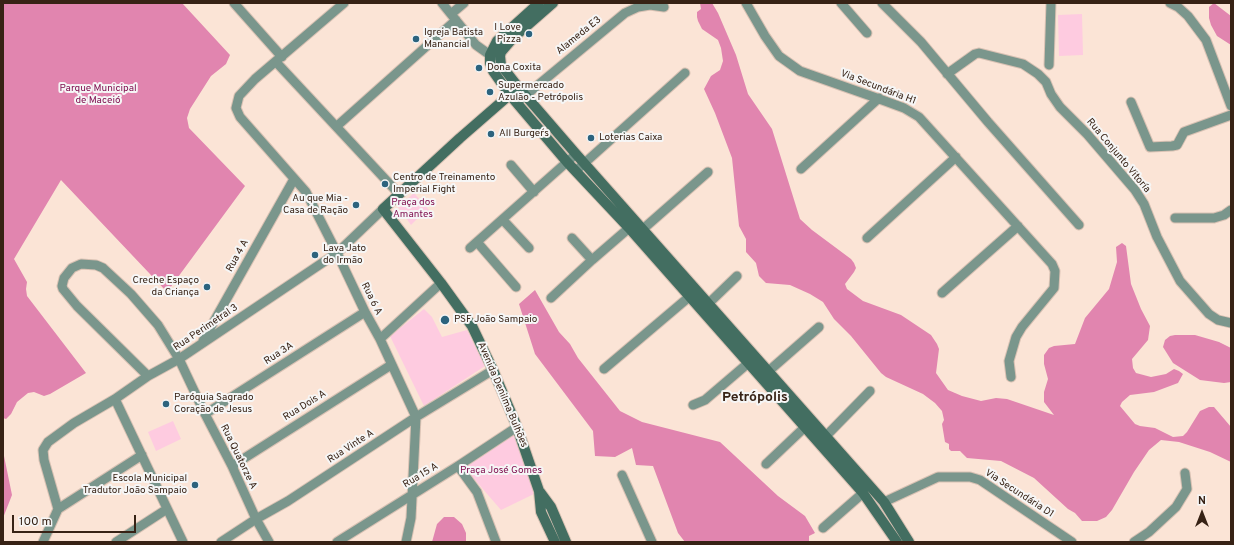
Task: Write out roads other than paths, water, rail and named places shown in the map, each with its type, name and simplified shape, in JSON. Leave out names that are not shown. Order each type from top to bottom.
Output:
[{"type":"street","points":[[234,3],[279,59],[399,194]]},
{"type":"street","name":"Rua 6 A","points":[[344,3],[255,79],[239,96],[236,108],[240,117],[254,134],[306,192],[365,312],[380,339],[416,417],[411,518],[406,542]]},
{"type":"street","points":[[442,3],[476,45],[495,56],[522,91],[576,154],[884,502],[909,542]]},
{"type":"street","points":[[337,126],[454,17],[464,3]]},
{"type":"street","points":[[495,56],[497,41],[539,3]]},
{"type":"street","points":[[553,3],[495,56],[490,62],[493,71],[513,99],[567,162],[629,228],[863,494],[897,542]]},
{"type":"street","name":"Via Secundária H1","points":[[746,3],[765,36],[779,56],[800,71],[879,98],[904,108],[919,117],[1048,258],[1055,271],[1054,288],[1022,327],[1016,337],[1009,361],[1011,377]]},
{"type":"street","points":[[841,3],[867,33]]},
{"type":"street","points":[[882,3],[921,42],[988,122],[1079,225]]},
{"type":"street","points":[[1049,65],[1051,3]]},
{"type":"street","points":[[1170,3],[1178,7],[1188,16],[1206,40],[1231,106]]},
{"type":"street","name":"Alameda E3","points":[[522,91],[625,13],[638,7],[664,7]]},
{"type":"street","name":"Rua Conjunto Vitoría","points":[[948,74],[975,54],[979,53],[1024,64],[1038,74],[1046,82],[1051,94],[1060,107],[1087,134],[1135,190],[1144,204],[1157,237],[1180,281],[1209,314],[1218,320],[1231,323]]},
{"type":"street","points":[[576,171],[685,73]]},
{"type":"street","points":[[383,209],[522,91]]},
{"type":"street","points":[[801,169],[879,98]]},
{"type":"street","points":[[1131,102],[1150,147],[1177,145],[1184,132],[1231,115]]},
{"type":"street","points":[[516,287],[473,245],[576,154]]},
{"type":"street","points":[[867,238],[956,157]]},
{"type":"street","points":[[511,165],[534,192]]},
{"type":"street","points":[[643,228],[708,172]]},
{"type":"street","name":"Rua 4 A","points":[[202,344],[294,179]]},
{"type":"street","name":"Rua Perimetral 3","points":[[58,509],[44,460],[43,450],[48,442],[74,423],[202,344],[337,253],[383,209]]},
{"type":"street","name":"Avenida Denilma Bulhões","points":[[383,209],[441,283],[472,326],[493,370],[517,427],[539,491],[541,512],[555,542]]},
{"type":"street","points":[[1175,218],[1214,218],[1224,215],[1231,210]]},
{"type":"street","points":[[503,220],[529,248]]},
{"type":"street","points":[[942,293],[1018,226]]},
{"type":"street","points":[[551,298],[629,228]]},
{"type":"street","points":[[572,238],[592,260]]},
{"type":"street","name":"Rua Quatorze A","points":[[148,376],[67,294],[62,286],[64,278],[72,268],[81,264],[96,265],[103,268],[135,299],[158,325],[179,359],[268,542]]},
{"type":"street","points":[[709,303],[737,276]]},
{"type":"street","points":[[380,339],[441,283]]},
{"type":"street","points":[[604,369],[689,297]]},
{"type":"street","name":"Rua 3A","points":[[205,414],[365,312]]},
{"type":"street","points":[[760,378],[819,327]]},
{"type":"street","points":[[694,405],[705,400],[755,356]]},
{"type":"street","name":"Rua Dois A","points":[[232,466],[391,365]]},
{"type":"street","name":"Rua Vinte A","points":[[221,542],[256,519],[288,501],[416,417],[493,370]]},
{"type":"street","points":[[826,436],[870,391]]},
{"type":"street","points":[[115,399],[183,542]]},
{"type":"street","name":"Rua 15 A","points":[[339,541],[517,427]]},
{"type":"street","points":[[766,464],[805,427]]},
{"type":"street","points":[[43,542],[58,509],[142,455]]},
{"type":"street","points":[[458,466],[477,492],[496,542]]},
{"type":"street","points":[[1134,542],[1149,532],[1176,507],[1187,489],[1185,473]]},
{"type":"street","points":[[622,475],[651,540],[642,542]]},
{"type":"street","name":"Via Secundária D1","points":[[884,502],[938,477],[970,477],[980,480],[1072,542]]},
{"type":"street","name":"Avenida Denilma Bulhões","points":[[539,491],[551,507],[566,542]]},
{"type":"street","points":[[823,528],[863,494]]},
{"type":"street","points":[[116,542],[167,509]]},
{"type":"place","name":"I Love Pizza","points":[[529,34]]},
{"type":"place","name":"Igreja Batista Manancial","points":[[416,39]]},
{"type":"place","name":"Dona Coxita","points":[[479,68]]},
{"type":"place","name":"Supermercado Azulão - Petrópolis","points":[[490,92]]},
{"type":"place","name":"All Burger´s","points":[[491,134]]},
{"type":"place","name":"Loterias Caixa","points":[[591,138]]},
{"type":"place","name":"Centro de Treinamento Imperial Fight","points":[[385,184]]},
{"type":"place","name":"Au que Mia - Casa de Ração","points":[[356,205]]},
{"type":"place","name":"Lava Jato do Irmão","points":[[315,255]]},
{"type":"place","name":"Creche Espaço da Criança","points":[[207,287]]},
{"type":"place","name":"PSF João Sampaio","points":[[445,320]]},
{"type":"place","name":"Paróquia Sagrado Coração de Jesus","points":[[166,404]]},
{"type":"place","name":"Escola Municipal Tradutor João Sampaio","points":[[195,485]]},
{"type":"district","name":"Petrópolis","points":[[755,398]]},
{"type":"park label","name":"Parque Municipal de Maceió","points":[[98,94]]},
{"type":"park label","name":"Praça dos Amantes","points":[[413,208]]},
{"type":"park label","name":"Praça José Gomes","points":[[501,471]]}]
